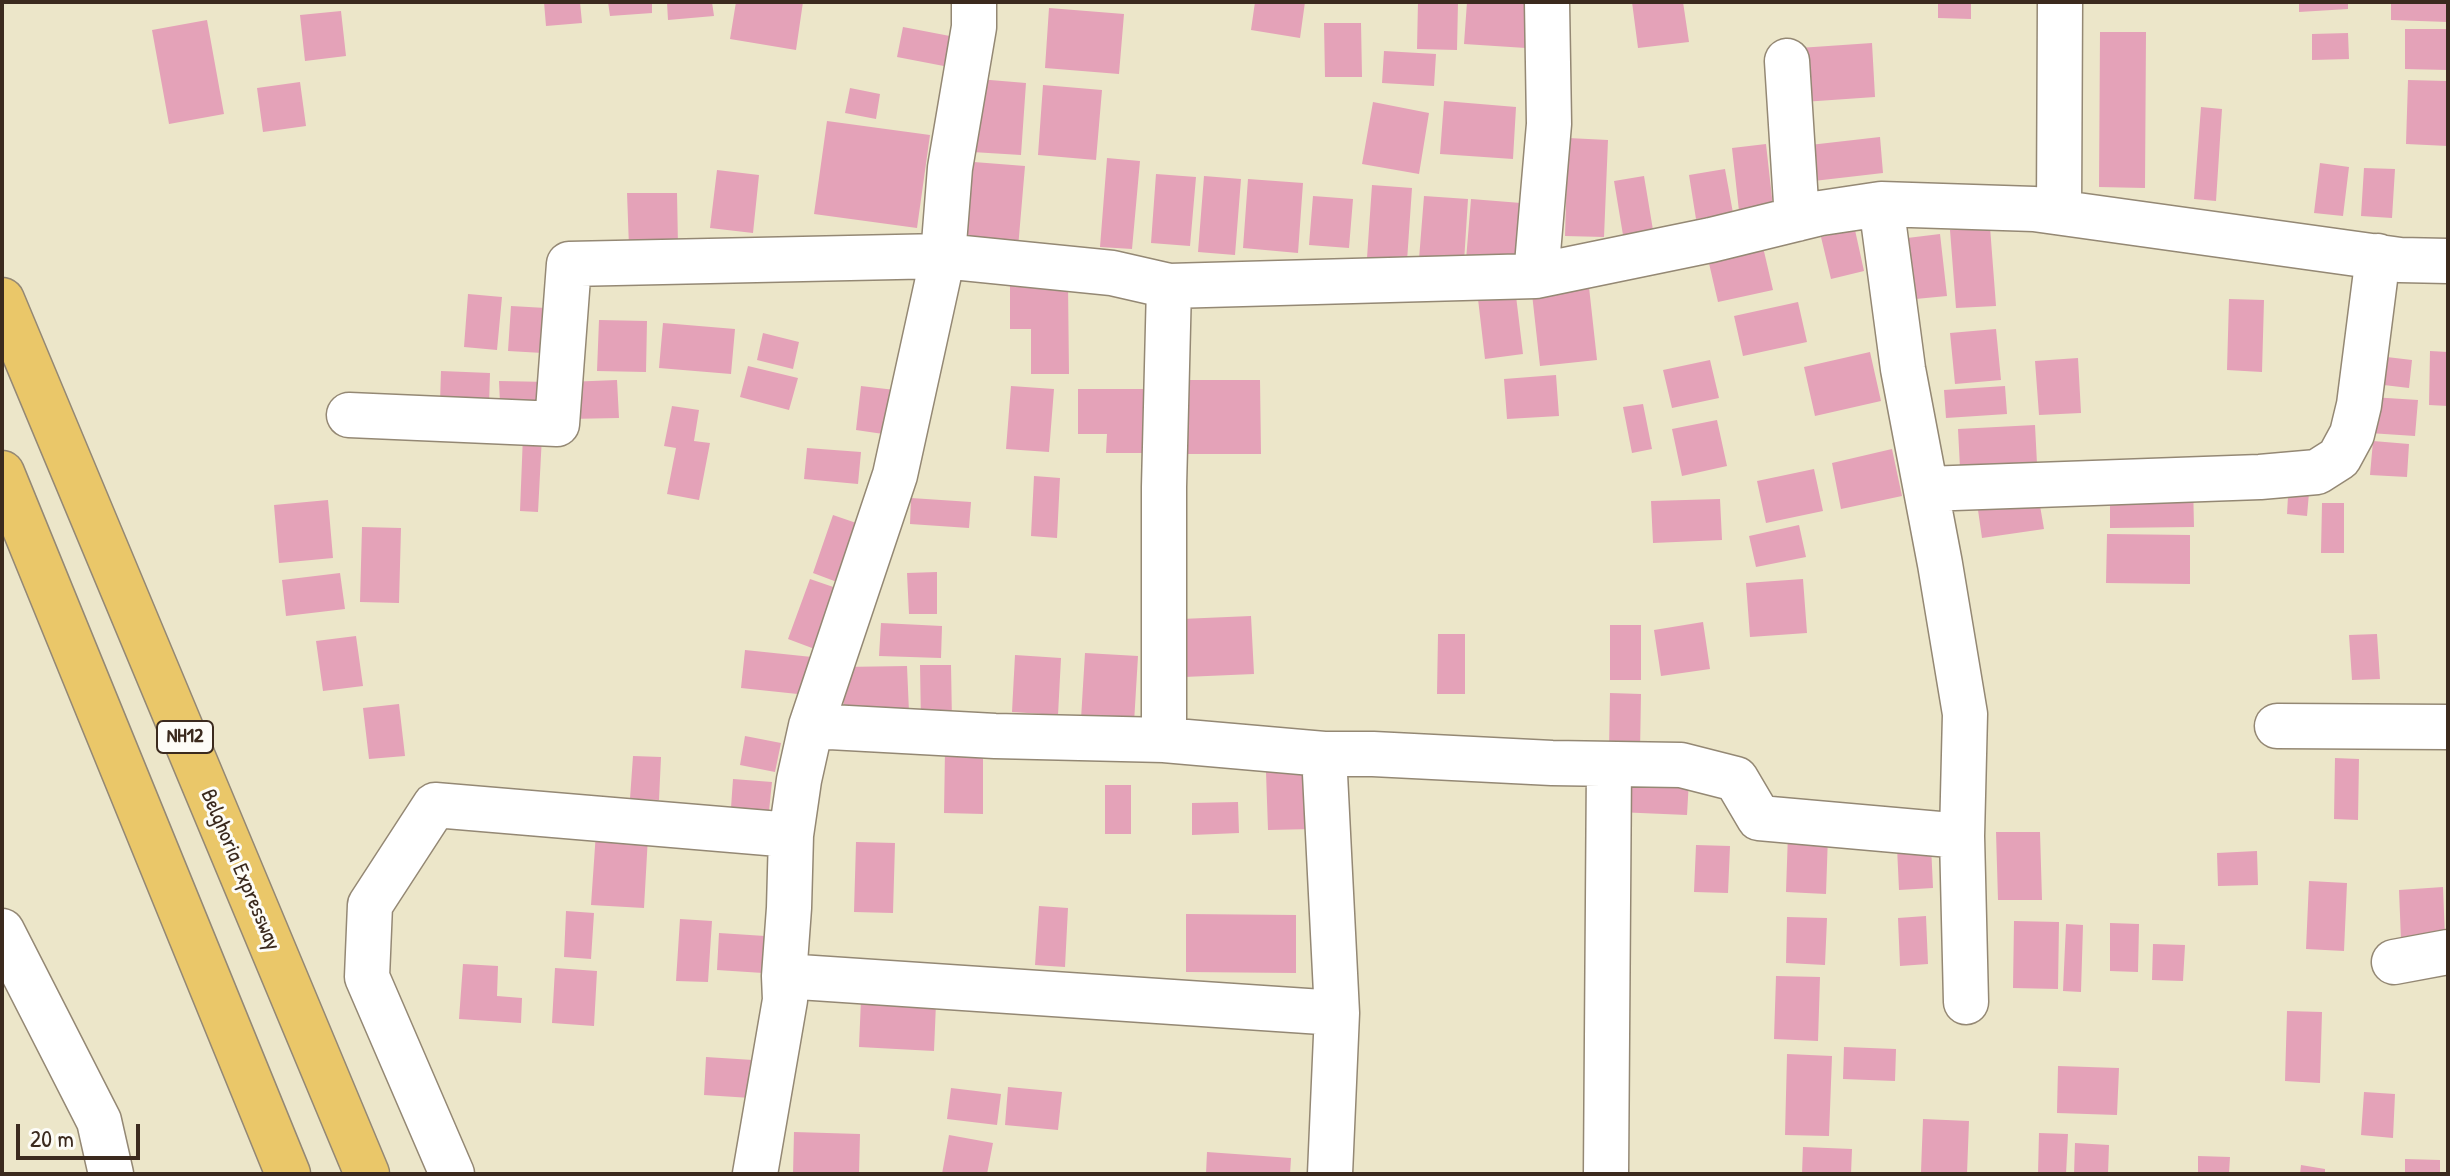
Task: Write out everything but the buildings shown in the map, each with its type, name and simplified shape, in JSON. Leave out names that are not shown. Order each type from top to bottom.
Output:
[{"type":"highway","name":"Belghoria Expressway","points":[[2,300],[367,1174]]},
{"type":"highway","points":[[2,473],[288,1174]]},
{"type":"street","points":[[755,1174],[785,1000],[791,835],[799,780],[811,726],[895,475],[943,256],[950,168],[974,27],[974,2]]},
{"type":"street","points":[[1536,276],[1549,124],[1547,2]]},
{"type":"street","points":[[2059,212],[2060,2]]},
{"type":"street","points":[[1787,61],[1797,219]]},
{"type":"street","points":[[349,415],[557,424],[569,264],[943,256],[1112,273],[1169,286],[1536,276],[1711,240],[1821,213],[1881,204],[2034,209],[2400,260],[2448,261]]},
{"type":"street","points":[[1881,204],[1903,369],[1965,714],[1962,836],[1966,1002]]},
{"type":"street","points":[[1926,489],[2260,477],[2317,472],[2339,458],[2352,434],[2359,405],[2378,256]]},
{"type":"street","points":[[1164,740],[1164,487],[1169,286]]},
{"type":"street","points":[[811,726],[995,736],[1164,740],[1324,754],[1681,765],[1736,779],[1759,818],[1962,836]]},
{"type":"street","points":[[2277,726],[2448,727]]},
{"type":"street","points":[[1324,754],[1337,1013],[1330,1174]]},
{"type":"street","points":[[1606,1174],[1609,764]]},
{"type":"street","points":[[452,1174],[367,977],[370,905],[435,805],[791,835]]},
{"type":"street","points":[[2,931],[99,1121],[111,1174]]},
{"type":"street","points":[[2394,962],[2448,952]]},
{"type":"street","points":[[784,976],[1337,1013]]}]
